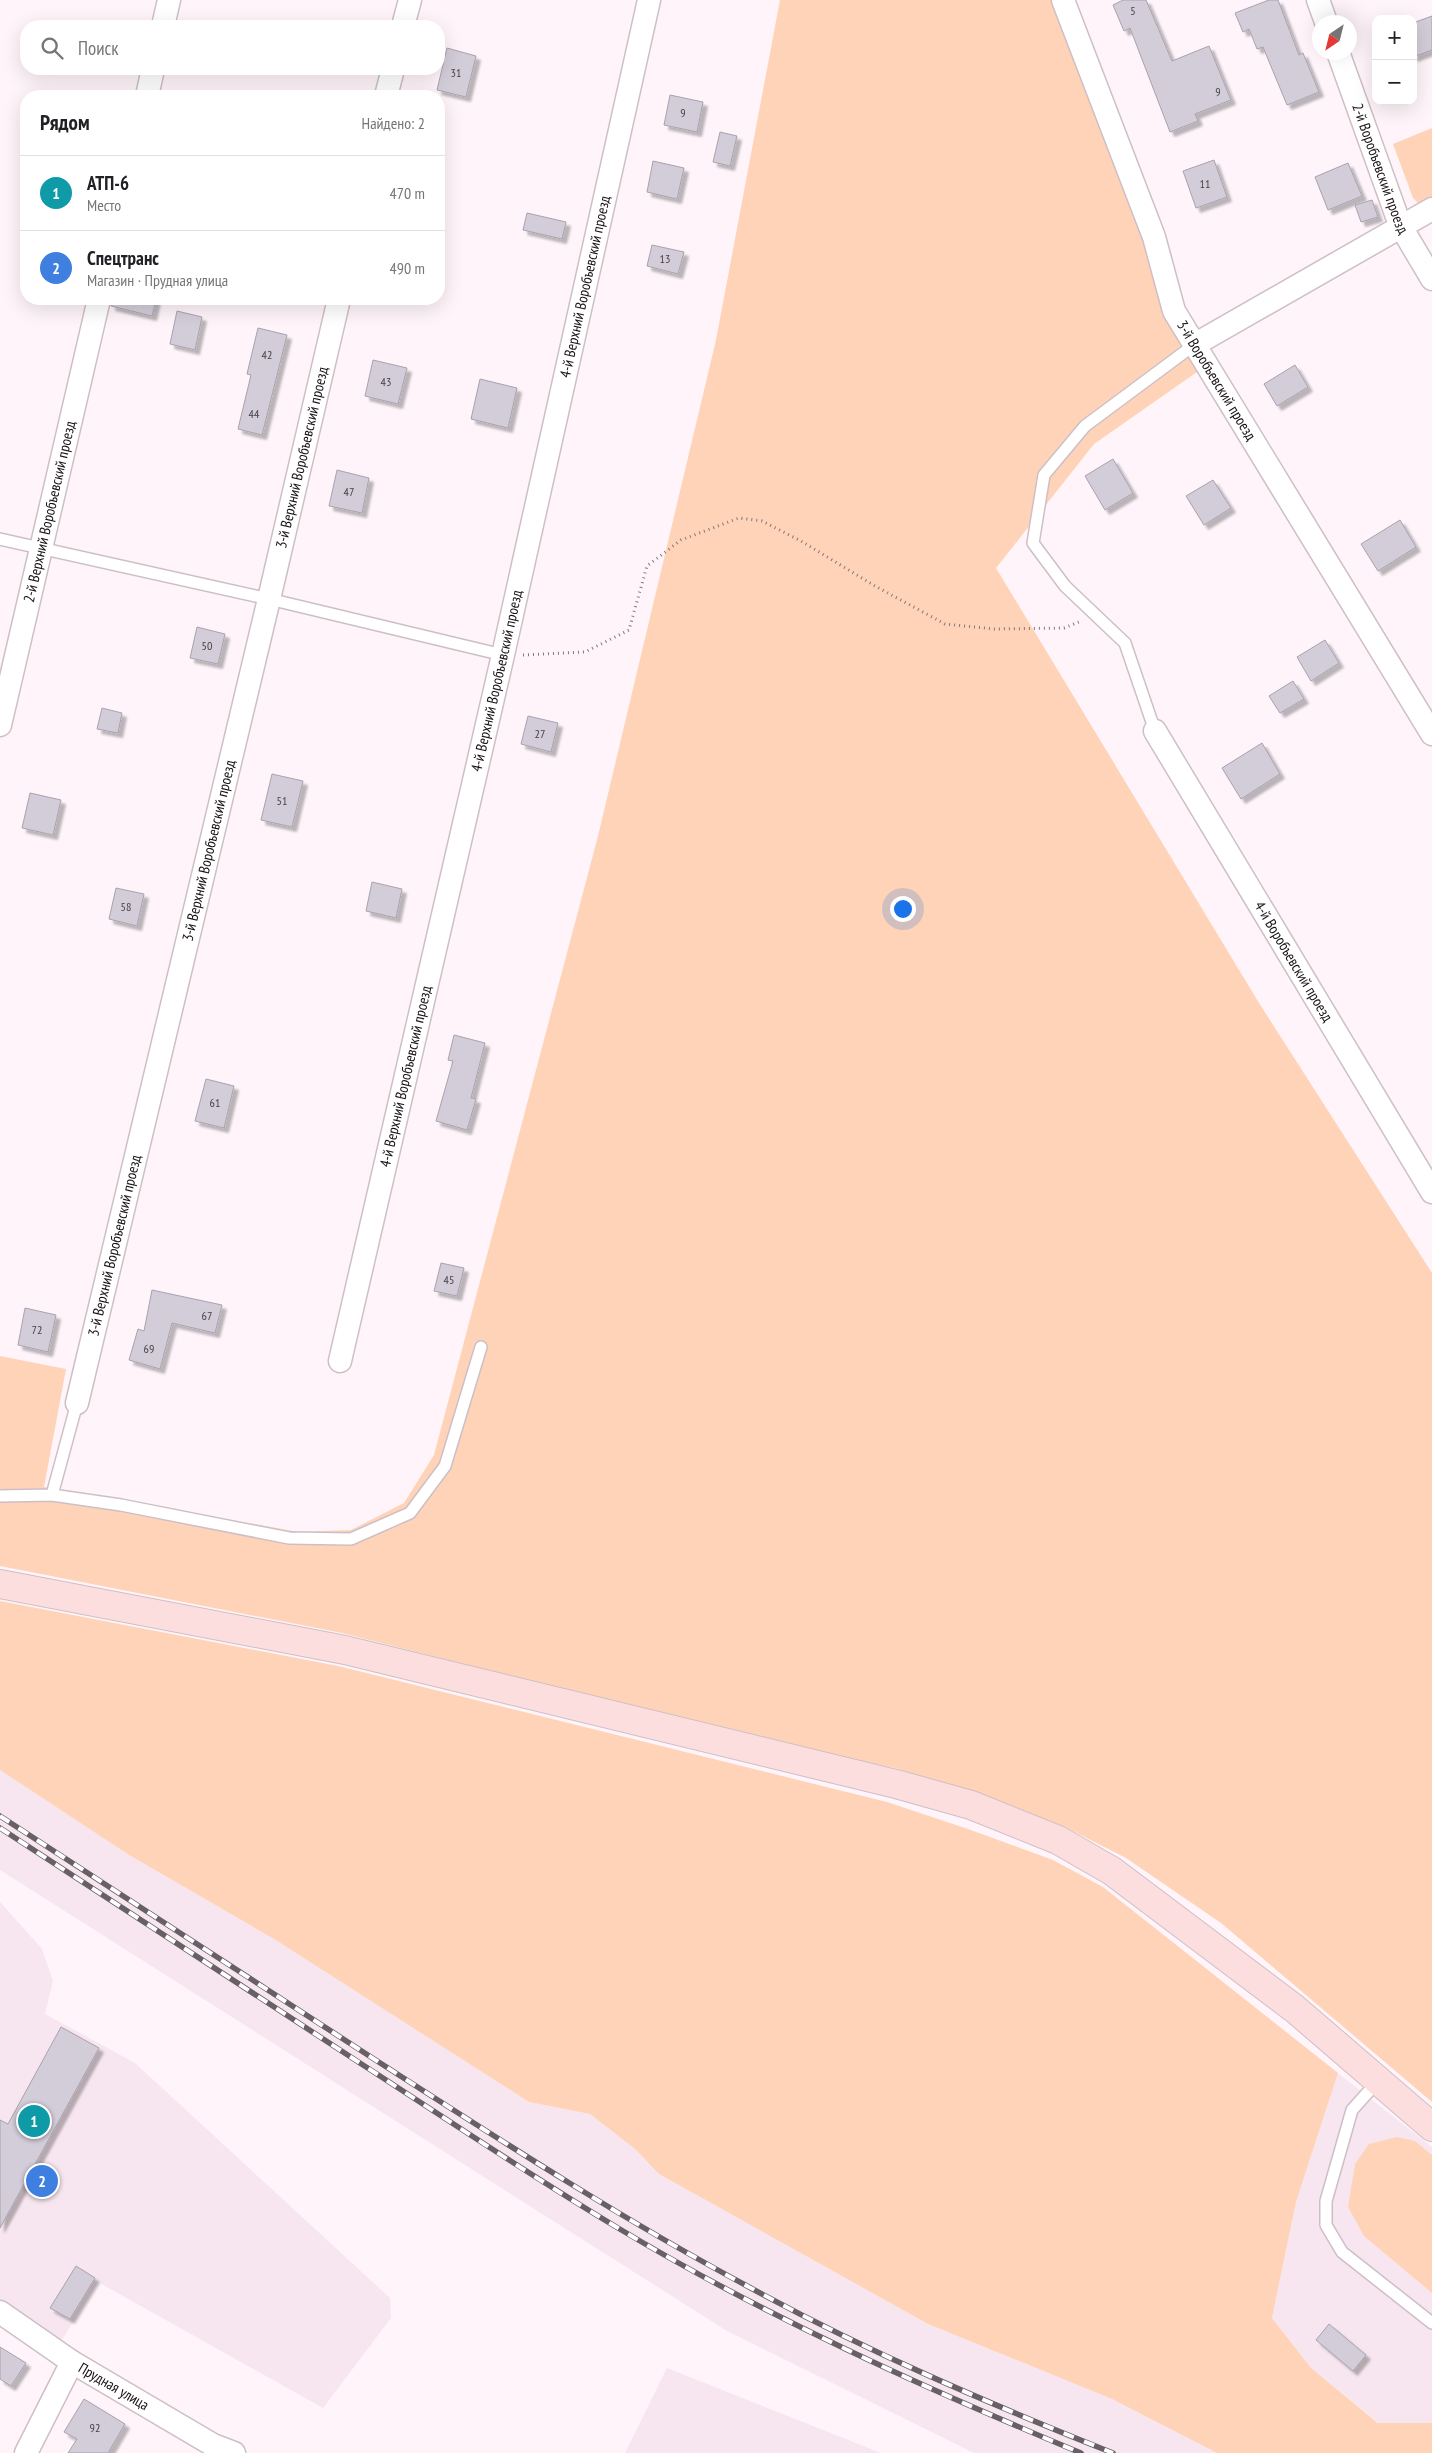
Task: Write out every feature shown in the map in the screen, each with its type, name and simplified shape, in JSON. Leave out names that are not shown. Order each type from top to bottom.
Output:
[{"type":"street","points":[[164,20],[169,0]]},
{"type":"street","points":[[405,20],[410,0]]},
{"type":"street","name":"4-й Верхний Воробъевский проезд","points":[[340,1361],[503,655],[649,0]]},
{"type":"street","name":"3-й Воробъевский проезд","points":[[1063,0],[1154,237],[1174,311],[1432,734]]},
{"type":"street","points":[[1318,0],[1323,15]]},
{"type":"street","name":"2-й Воробъевский проезд","points":[[1341,60],[1400,225],[1432,278]]},
{"type":"street","points":[[148,90],[152,75]]},
{"type":"street","points":[[388,90],[391,75]]},
{"type":"street","points":[[1194,345],[1400,225],[1432,209]]},
{"type":"street","name":"2-й Верхний Воробъевский проезд","points":[[0,725],[98,305]]},
{"type":"street","name":"3-й Верхний Воробъевский проезд","points":[[77,1403],[338,305]]},
{"type":"street","name":"4-й Воробъевский проезд","points":[[1155,731],[1432,1192]]},
{"type":"street","points":[[0,1584],[345,1650],[896,1784],[971,1805],[1058,1840],[1112,1871],[1295,2009],[1432,2127]]},
{"type":"street","name":"Прудная улица","points":[[0,2312],[72,2362],[213,2445],[234,2453]]},
{"type":"street","points":[[26,2453],[72,2362]]},
{"type":"lane","points":[[1155,731],[1125,643],[1065,586],[1033,543],[1044,475],[1085,426],[1194,345]]},
{"type":"lane","points":[[0,539],[269,599],[503,655]]},
{"type":"lane","points":[[0,1496],[52,1495],[121,1505],[290,1538],[351,1539],[410,1513],[445,1466],[481,1347]]},
{"type":"lane","points":[[52,1495],[77,1403]]},
{"type":"lane","points":[[1378,2081],[1352,2110],[1326,2201],[1326,2225],[1342,2252],[1432,2323]]},
{"type":"path","points":[[503,655],[585,652],[630,630],[647,566],[681,540],[739,518],[762,522],[801,541],[875,586],[903,599],[945,624],[994,629],[1064,628],[1096,616]]},
{"type":"shaded area","points":[[780,0],[1063,0],[1207,365],[1094,444],[996,568],[1259,1003],[1432,1273],[1432,2102],[1221,1923],[1126,1858],[1063,1826],[899,1769],[738,1734],[342,1633],[0,1566],[0,1356],[66,1369],[44,1487],[299,1532],[351,1530],[404,1503],[434,1455],[598,836],[716,340]]},
{"type":"shaded area","points":[[1432,128],[1432,200],[1421,206],[1413,198],[1393,144]]},
{"type":"shaded area","points":[[0,1601],[338,1666],[887,1802],[1053,1860],[1103,1887],[1338,2073],[1296,2202],[1272,2318],[1311,2368],[1378,2423],[1432,2423],[1432,2453],[1217,2453],[1112,2399],[928,2324],[659,2174],[635,2149],[590,2114],[529,2102],[274,1939],[129,1855],[0,1770]]},
{"type":"shaded area","points":[[0,1770],[129,1855],[274,1939],[529,2102],[590,2114],[635,2149],[659,2174],[928,2324],[1112,2399],[1217,2453],[974,2453],[727,2331],[0,1870]]},
{"type":"shaded area","points":[[0,1902],[42,1949],[53,1981],[45,2014],[135,2063],[390,2298],[391,2318],[323,2408],[98,2282],[60,2343],[0,2299]]},
{"type":"shaded area","points":[[1338,2073],[1432,2147],[1432,2423],[1379,2423],[1311,2368],[1272,2318],[1296,2202]]},
{"type":"shaded area","points":[[1397,2137],[1415,2141],[1432,2155],[1432,2293],[1364,2236],[1348,2207],[1355,2164],[1369,2144]]},
{"type":"shaded area","points":[[667,2368],[881,2453],[625,2453]]},
{"type":"building","points":[[1123,0],[1146,0],[1172,61],[1209,46],[1231,100],[1195,114],[1198,121],[1170,132],[1130,28],[1124,31],[1113,5]]},
{"type":"building","points":[[1269,0],[1278,0],[1299,55],[1303,53],[1319,92],[1287,105],[1263,47],[1257,49],[1249,29],[1243,32],[1235,13]]},
{"type":"building","points":[[1432,16],[1432,50],[1417,56],[1417,22]]},
{"type":"building","points":[[447,48],[476,56],[466,97],[445,92],[445,90],[437,90],[441,75],[445,75]]},
{"type":"building","points":[[670,95],[703,102],[697,132],[664,125]]},
{"type":"building","points":[[720,132],[737,136],[730,166],[713,162]]},
{"type":"building","points":[[1214,160],[1227,197],[1196,208],[1183,171]]},
{"type":"building","points":[[653,161],[684,168],[677,199],[647,192]]},
{"type":"building","points":[[1348,163],[1362,196],[1328,210],[1315,177]]},
{"type":"building","points":[[1372,200],[1378,217],[1361,222],[1355,205]]},
{"type":"building","points":[[527,213],[566,222],[562,239],[523,230]]},
{"type":"building","points":[[652,245],[684,252],[678,274],[647,266]]},
{"type":"building","points":[[111,305],[155,305],[152,316]]},
{"type":"building","points":[[177,311],[202,317],[195,350],[170,344]]},
{"type":"building","points":[[258,328],[287,335],[262,435],[238,429],[251,375],[247,374]]},
{"type":"building","points":[[373,360],[407,368],[398,404],[365,396]]},
{"type":"building","points":[[1295,365],[1308,387],[1277,406],[1264,384]]},
{"type":"building","points":[[480,379],[517,388],[508,428],[471,419]]},
{"type":"building","points":[[1113,459],[1133,493],[1105,510],[1085,476]]},
{"type":"building","points":[[337,470],[369,478],[362,513],[329,506]]},
{"type":"building","points":[[1213,480],[1231,508],[1204,525],[1186,496]]},
{"type":"building","points":[[1400,520],[1416,547],[1378,571],[1361,544]]},
{"type":"building","points":[[197,627],[225,634],[218,664],[190,658]]},
{"type":"building","points":[[1325,640],[1339,663],[1311,681],[1297,657]]},
{"type":"building","points":[[1293,681],[1304,699],[1280,713],[1269,696]]},
{"type":"building","points":[[102,708],[122,713],[118,733],[97,729]]},
{"type":"building","points":[[528,716],[558,723],[551,752],[521,744]]},
{"type":"building","points":[[1262,743],[1280,774],[1241,799],[1222,768]]},
{"type":"building","points":[[272,774],[303,781],[292,827],[261,820]]},
{"type":"building","points":[[30,793],[61,800],[53,835],[22,828]]},
{"type":"building","points":[[372,882],[402,889],[396,918],[366,911]]},
{"type":"building","points":[[116,888],[144,894],[137,926],[109,919]]},
{"type":"building","points":[[454,1035],[485,1043],[471,1098],[476,1099],[467,1130],[436,1121],[453,1061],[448,1060]]},
{"type":"building","points":[[206,1079],[234,1086],[224,1128],[195,1121]]},
{"type":"building","points":[[441,1263],[464,1268],[457,1296],[434,1291]]},
{"type":"building","points":[[152,1290],[222,1305],[215,1333],[172,1323],[160,1369],[129,1360],[138,1329],[144,1331]]},
{"type":"building","points":[[25,1308],[56,1315],[48,1352],[18,1345]]},
{"type":"building","points":[[61,2027],[99,2048],[0,2228],[0,2120],[8,2124]]},
{"type":"building","points":[[76,2266],[95,2278],[70,2319],[50,2308]]},
{"type":"building","points":[[1329,2324],[1366,2355],[1353,2371],[1316,2340]]},
{"type":"building","points":[[0,2347],[26,2363],[11,2386],[0,2379]]},
{"type":"building","points":[[84,2399],[125,2424],[108,2453],[68,2453],[77,2439],[64,2432]]},
{"type":"railway","points":[[0,1816],[513,2148],[701,2261],[883,2355],[975,2396],[1113,2453]]},
{"type":"railway","points":[[0,1828],[521,2168],[618,2228],[730,2291],[845,2349],[1081,2453]]},
{"type":"place","name":"АТП-6","points":[[34,2121]]},
{"type":"place","name":"Спецтранс","points":[[42,2181]]}]
